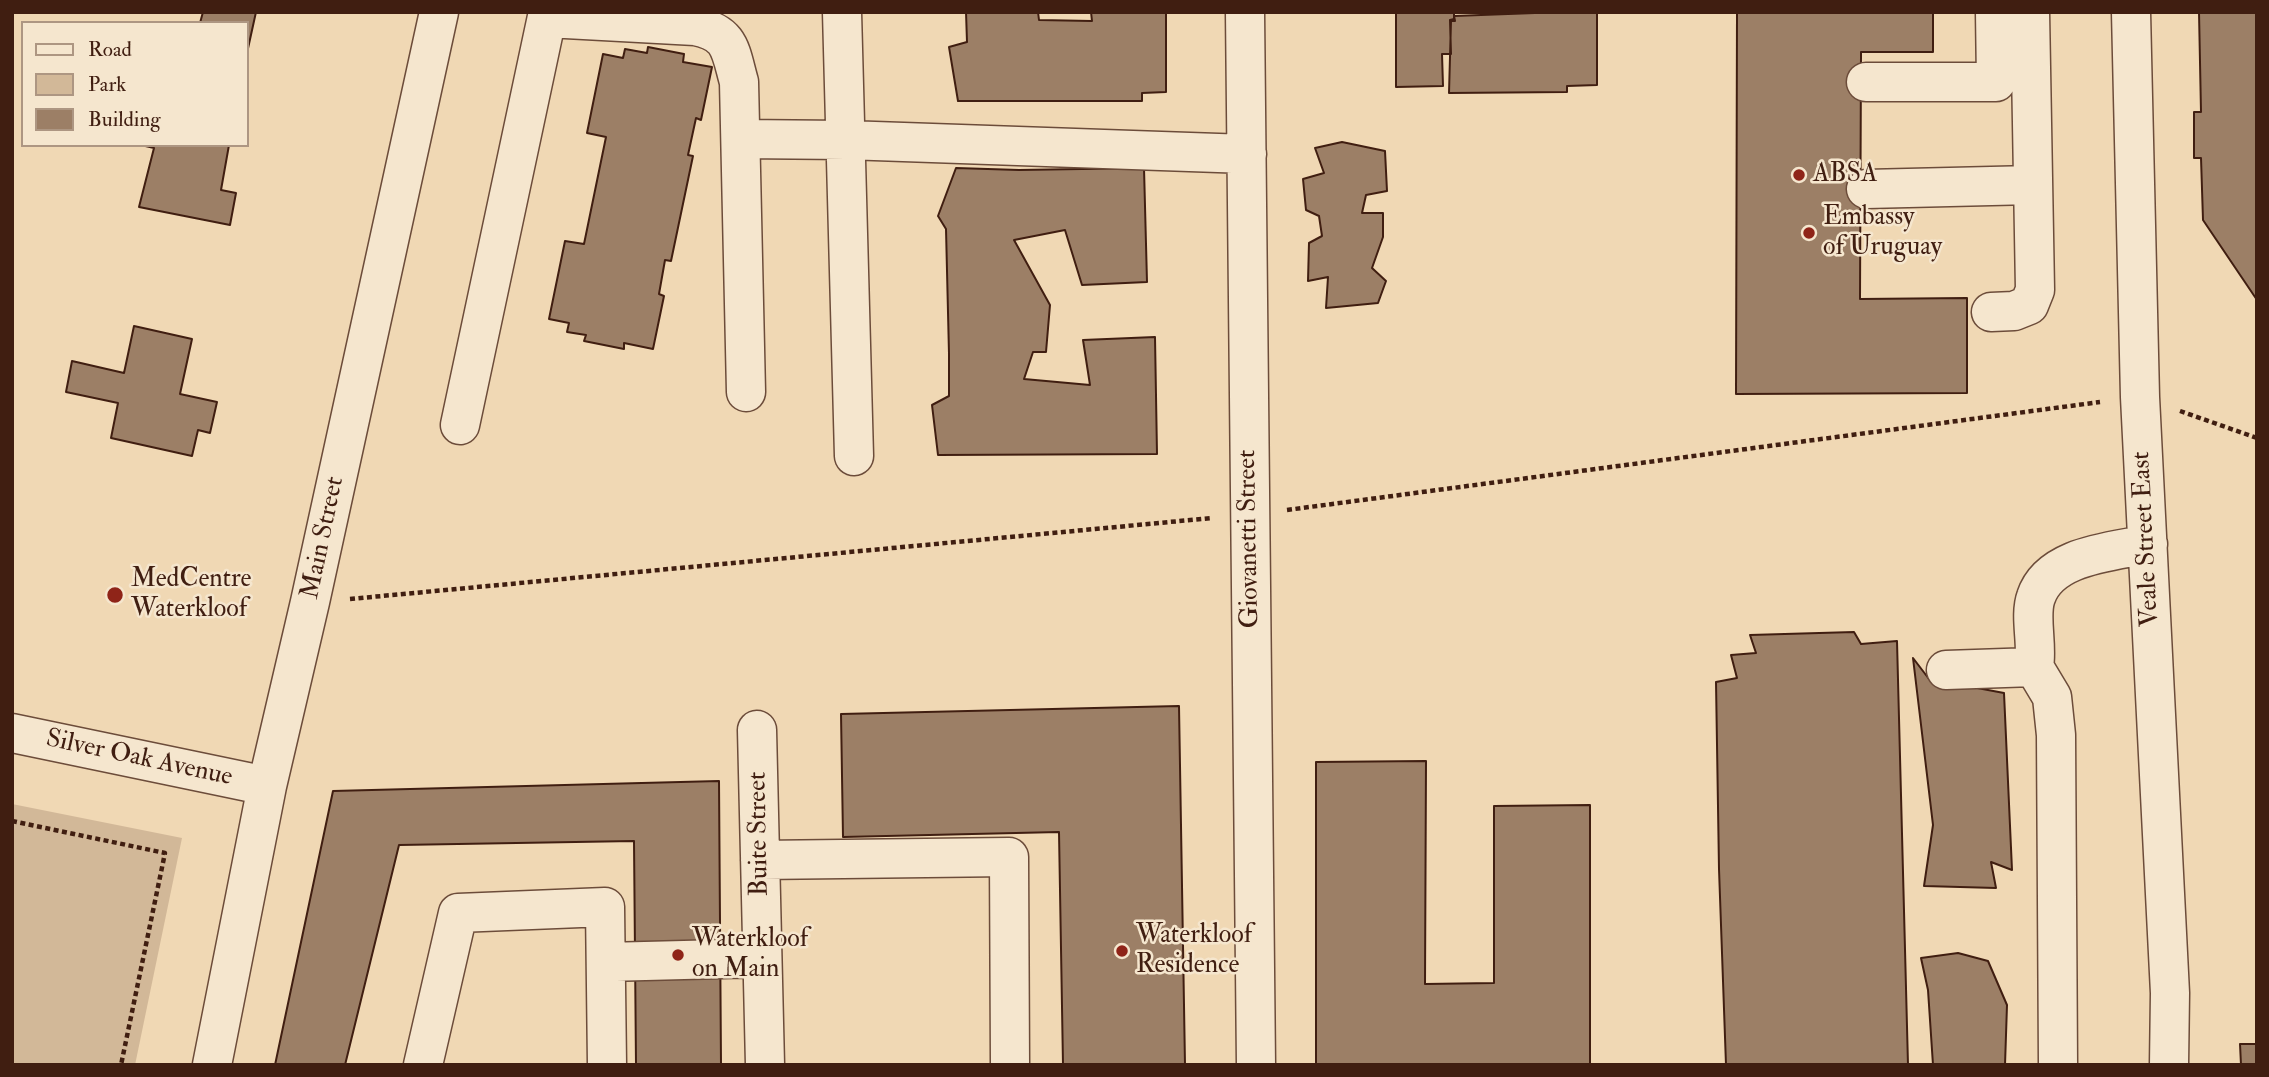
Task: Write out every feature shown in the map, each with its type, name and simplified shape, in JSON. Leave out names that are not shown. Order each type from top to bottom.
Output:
[{"type":"street","name":"Main Street","points":[[212,1065],[267,786],[310,603],[439,12]]},
{"type":"street","points":[[842,12],[854,456]]},
{"type":"street","name":"Giovanetti Street","points":[[1245,12],[1256,1065]]},
{"type":"street","points":[[1991,312],[2014,311],[2029,305],[2035,290],[2033,185],[2014,82],[1995,12]]},
{"type":"street","points":[[2014,82],[2030,12]]},
{"type":"street","name":"Veale Street East","points":[[2131,12],[2140,397],[2170,993],[2169,1065]]},
{"type":"street","points":[[460,425],[547,15],[695,26],[712,30],[729,44],[739,82],[746,392]]},
{"type":"street","points":[[1866,82],[2014,82]]},
{"type":"street","points":[[741,139],[846,139],[1247,154]]},
{"type":"street","points":[[1866,188],[2033,185]]},
{"type":"street","points":[[2058,1065],[2056,735],[2052,697],[2034,667],[2036,597],[2047,580],[2074,560],[2148,544]]},
{"type":"street","points":[[1946,670],[2034,667]]},
{"type":"street","name":"Buite Street","points":[[757,730],[765,1065]]},
{"type":"street","name":"Silver Oak Avenue","points":[[12,733],[267,786]]},
{"type":"street","points":[[760,860],[1009,857],[1010,1065]]},
{"type":"street","points":[[423,1065],[458,913],[605,907],[607,1065]]},
{"type":"street","points":[[606,962],[762,958]]},
{"type":"path","points":[[12,821],[165,853],[121,1065]]},
{"type":"green space","points":[[12,804],[182,838],[135,1065],[12,1065]]},
{"type":"building","points":[[203,12],[256,12],[248,48],[248,21],[201,21]]},
{"type":"building","points":[[966,12],[1038,12],[1039,20],[1092,21],[1091,12],[1166,12],[1166,92],[1142,93],[1142,101],[958,101],[949,47],[967,42]]},
{"type":"building","points":[[1396,12],[1454,12],[1454,19],[1450,20],[1451,54],[1442,54],[1443,86],[1396,87]]},
{"type":"building","points":[[1597,12],[1597,85],[1567,86],[1567,92],[1449,93],[1451,21],[1455,21],[1454,16]]},
{"type":"building","name":"ABSA","points":[[1737,12],[1933,12],[1933,52],[1861,52],[1860,299],[1967,298],[1967,393],[1736,394]]},
{"type":"building","points":[[2199,12],[2257,12],[2257,300],[2203,220],[2201,158],[2194,158],[2194,112],[2201,112]]},
{"type":"building","points":[[648,47],[684,54],[683,62],[712,67],[701,120],[696,118],[688,155],[693,156],[671,261],[665,260],[659,294],[664,296],[653,349],[624,343],[624,349],[584,341],[586,335],[567,332],[569,323],[549,319],[565,241],[584,244],[606,137],[587,133],[603,54],[623,58],[625,49],[647,53]]},
{"type":"building","points":[[1342,142],[1385,151],[1387,191],[1366,195],[1362,213],[1383,213],[1383,237],[1372,268],[1386,281],[1378,303],[1326,308],[1328,277],[1308,281],[1309,243],[1322,236],[1319,216],[1306,210],[1303,179],[1324,173],[1315,148]]},
{"type":"building","points":[[150,147],[229,147],[221,190],[236,193],[230,225],[139,207],[154,148]]},
{"type":"building","points":[[956,168],[1144,168],[1147,282],[1082,285],[1065,230],[1014,240],[1050,305],[1046,352],[1033,352],[1024,379],[1090,385],[1083,340],[1155,337],[1157,454],[938,455],[932,405],[949,396],[949,354],[946,229],[938,216]]},
{"type":"building","points":[[134,326],[192,339],[180,394],[217,402],[210,433],[198,430],[192,456],[111,438],[118,403],[66,392],[72,361],[124,373]]},
{"type":"building","points":[[1854,632],[1861,644],[1897,641],[1908,1065],[1726,1065],[1716,682],[1737,678],[1731,655],[1756,653],[1750,635]]},
{"type":"building","points":[[1913,658],[1929,679],[2004,693],[2012,870],[1991,862],[1996,888],[1924,886],[1933,825]]},
{"type":"building","name":"Waterkloof Residence","points":[[1179,706],[1185,1065],[1063,1065],[1059,832],[843,837],[841,714]]},
{"type":"building","points":[[1426,761],[1425,984],[1494,983],[1494,806],[1590,805],[1590,1065],[1316,1065],[1316,762]]},
{"type":"building","name":"Waterkloof on Main","points":[[719,781],[721,1065],[636,1065],[634,841],[399,845],[345,1065],[275,1065],[333,791]]},
{"type":"building","points":[[1958,953],[1988,961],[2007,1005],[2005,1065],[1933,1065],[1928,990],[1921,958]]},
{"type":"building","points":[[2240,1044],[2257,1044],[2257,1065],[2241,1065]]},
{"type":"place","name":"ABSA","points":[[1799,175]]},
{"type":"place","name":"Embassy of Uruguay","points":[[1809,233]]},
{"type":"place","name":"MedCentre Waterkloof","points":[[115,595]]},
{"type":"place","name":"Waterkloof Residence","points":[[1122,951]]},
{"type":"place","name":"Waterkloof on Main","points":[[678,955]]}]
